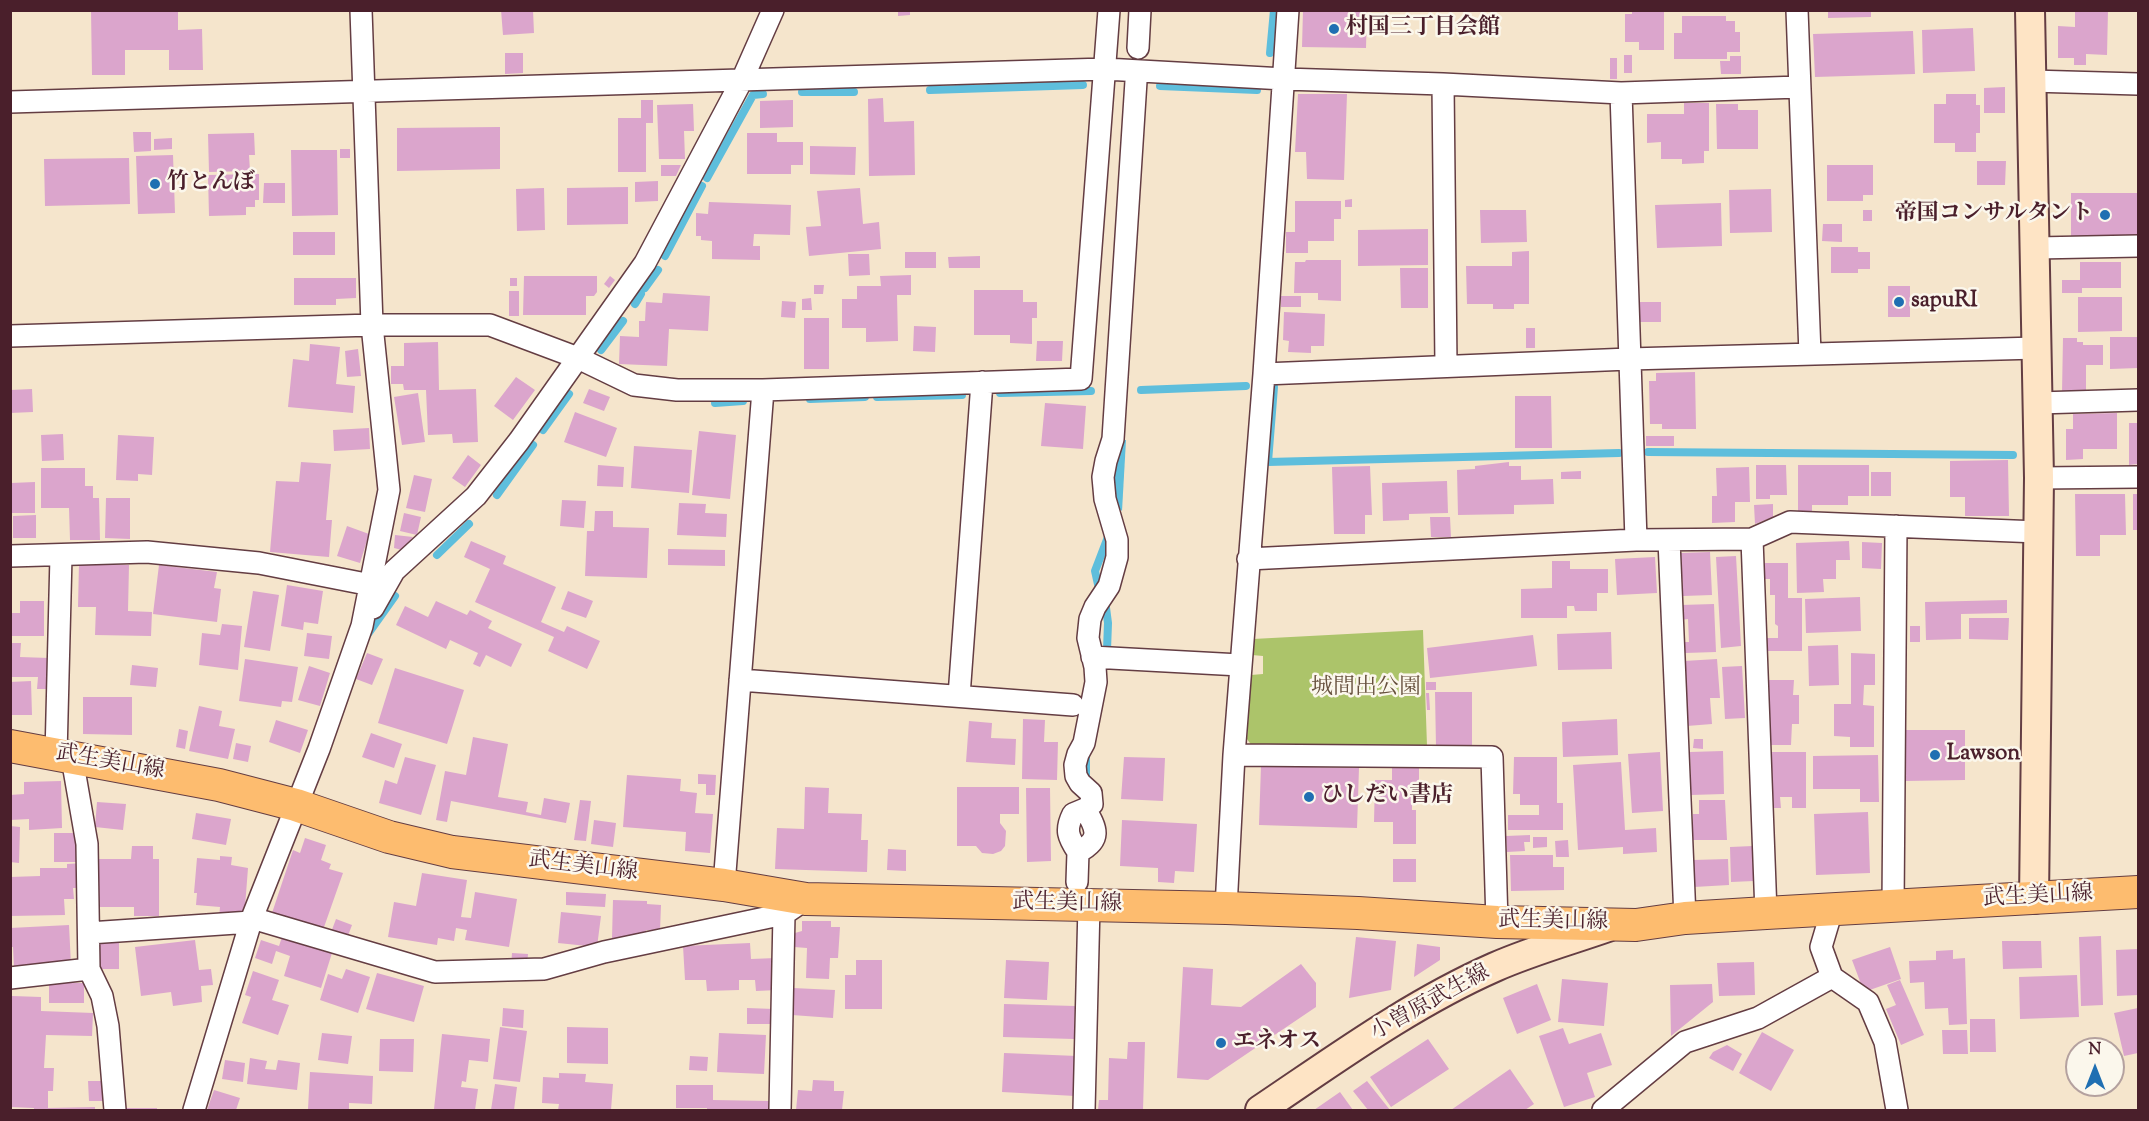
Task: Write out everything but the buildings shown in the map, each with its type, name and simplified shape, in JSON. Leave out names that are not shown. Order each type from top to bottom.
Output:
[{"type":"main road","name":"武生美山線","points":[[10,746],[208,783],[296,805],[389,837],[452,852],[724,885],[795,906],[1083,894],[1226,908],[1358,913],[1497,922],[1636,925],[1685,918],[2139,892]]},
{"type":"street","points":[[194,1110],[251,920],[319,748],[362,626],[389,490],[372,325],[361,10]]},
{"type":"street","points":[[362,626],[394,571],[476,496],[519,441],[645,263],[742,80],[773,10]]},
{"type":"street","points":[[10,336],[372,325],[490,325],[578,358],[634,385],[677,390],[763,390],[1081,379],[1109,10]]},
{"type":"street","points":[[1138,48],[1140,10]]},
{"type":"street","points":[[1226,908],[1240,665],[1264,374],[1288,10]]},
{"type":"street","points":[[1797,10],[1798,87],[1810,354]]},
{"type":"street","points":[[2030,10],[2039,478],[2034,898]]},
{"type":"street","points":[[10,102],[1104,69],[1621,93],[1798,87]]},
{"type":"street","points":[[1084,1110],[1083,894],[1078,852],[1090,846],[1096,833],[1094,824],[1085,809],[1092,804],[1091,793],[1076,776],[1075,765],[1084,743],[1096,682],[1088,638],[1090,619],[1109,586],[1117,557],[1117,540],[1105,499],[1103,477],[1113,440],[1136,81]]},
{"type":"street","points":[[2031,81],[2139,84]]},
{"type":"street","points":[[1443,84],[1446,366]]},
{"type":"street","points":[[1621,93],[1636,540]]},
{"type":"street","points":[[2036,248],[2139,246]]},
{"type":"street","points":[[1264,374],[1629,359],[2037,348]]},
{"type":"street","points":[[958,696],[982,382]]},
{"type":"street","points":[[724,885],[763,390]]},
{"type":"street","points":[[2038,403],[2139,400]]},
{"type":"street","points":[[2039,478],[2139,477]]},
{"type":"street","points":[[1248,559],[1636,540],[1752,539],[1790,522],[2038,532]]},
{"type":"street","points":[[1893,907],[1896,526]]},
{"type":"street","points":[[1752,539],[1766,913]]},
{"type":"street","points":[[1669,540],[1685,918]]},
{"type":"street","points":[[10,556],[147,552],[258,563],[371,585]]},
{"type":"street","points":[[61,556],[64,756],[87,844],[89,969],[102,996],[108,1026],[115,1110]]},
{"type":"street","points":[[1092,657],[1240,665]]},
{"type":"street","points":[[740,680],[1073,705]]},
{"type":"street","points":[[1234,755],[1492,757],[1497,922]]},
{"type":"street","points":[[89,933],[251,920],[435,972],[544,969],[604,952],[795,906],[780,1110]]},
{"type":"street","points":[[1832,910],[1821,948],[1832,977],[1868,1002],[1885,1042],[1897,1110]]},
{"type":"street","name":"小曽原武生線","points":[[1260,1110],[1404,1014],[1458,985],[1497,967],[1616,924]]},
{"type":"street","points":[[10,978],[89,969]]},
{"type":"street","points":[[1604,1110],[1685,1042],[1758,1018],[1832,977]]},
{"type":"green space","name":"城間出公園","points":[[1423,630],[1427,746],[1252,746],[1247,739],[1251,675],[1263,674],[1263,656],[1252,655],[1253,639]]},
{"type":"water","points":[[1125,440],[1122,511],[1114,497],[1113,477]]},
{"type":"waterway","points":[[1270,53],[1274,10]]},
{"type":"waterway","points":[[930,90],[1083,85]]},
{"type":"waterway","points":[[1160,86],[1257,90]]},
{"type":"waterway","points":[[802,92],[854,92]]},
{"type":"waterway","points":[[707,178],[753,95],[763,94]]},
{"type":"waterway","points":[[665,256],[702,186]]},
{"type":"waterway","points":[[645,288],[658,270]]},
{"type":"waterway","points":[[635,304],[641,294]]},
{"type":"waterway","points":[[601,350],[623,321]]},
{"type":"waterway","points":[[1141,390],[1246,386]]},
{"type":"waterway","points":[[1274,387],[1268,462],[1619,453]]},
{"type":"waterway","points":[[1000,393],[1091,391]]},
{"type":"waterway","points":[[543,430],[569,394]]},
{"type":"waterway","points":[[877,397],[962,395]]},
{"type":"waterway","points":[[810,399],[865,397]]},
{"type":"waterway","points":[[715,403],[743,401]]},
{"type":"waterway","points":[[497,495],[533,445]]},
{"type":"waterway","points":[[1648,452],[2013,455]]},
{"type":"waterway","points":[[437,555],[469,524]]},
{"type":"waterway","points":[[1099,589],[1095,571],[1108,537]]},
{"type":"waterway","points":[[368,634],[395,596]]},
{"type":"waterway","points":[[1105,600],[1108,623],[1107,650]]},
{"type":"waterway","points":[[1086,754],[1086,780]]},
{"type":"place","name":"村国三丁目会館","points":[[1334,29]]},
{"type":"place","name":"竹とんぼ","points":[[155,184]]},
{"type":"place","name":"帝国コンサルタント","points":[[2105,215]]},
{"type":"place","name":"sapuRI","points":[[1899,302]]},
{"type":"place","name":"Lawson","points":[[1935,755]]},
{"type":"place","name":"ひしだい書店","points":[[1309,797]]},
{"type":"place","name":"エネオス","points":[[1221,1043]]}]
